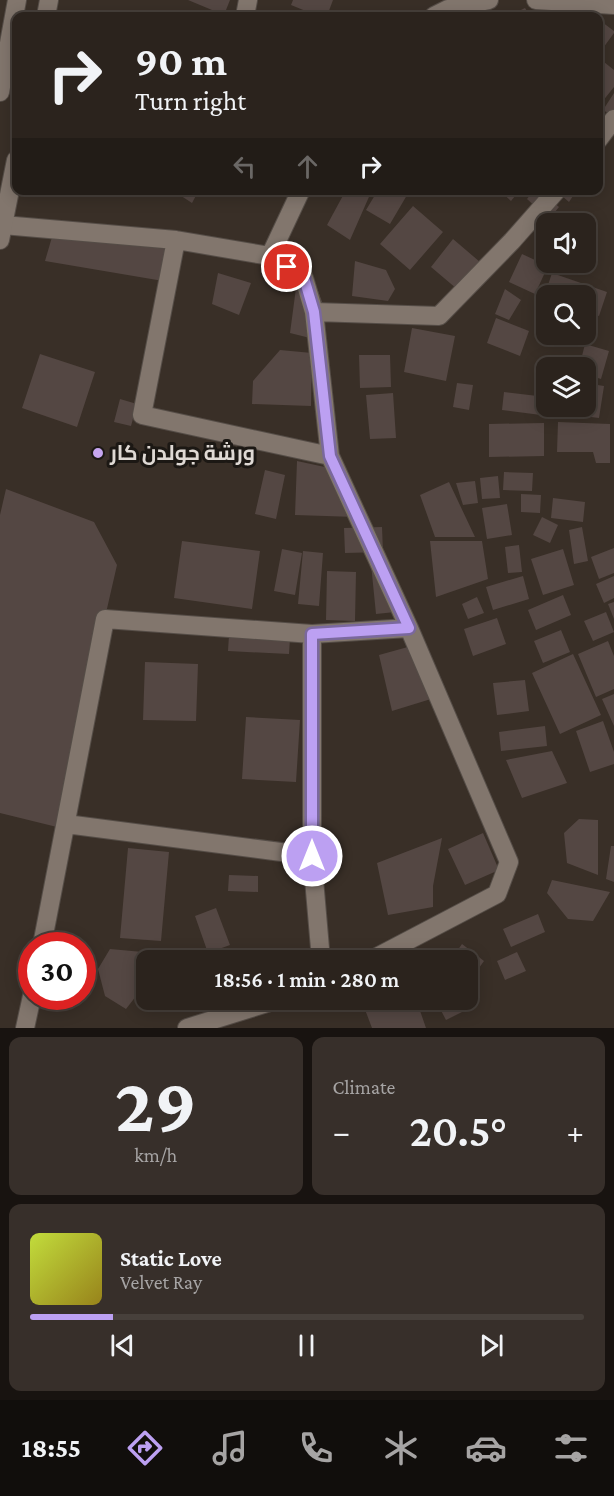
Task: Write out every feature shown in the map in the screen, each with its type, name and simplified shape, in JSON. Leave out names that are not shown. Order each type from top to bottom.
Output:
[{"type":"street","points":[[442,12],[489,0]]},
{"type":"street","points":[[536,0],[614,5]]},
{"type":"street","points":[[0,92],[12,27]]},
{"type":"street","points":[[603,133],[614,119]]},
{"type":"street","points":[[12,180],[2,232],[176,240],[270,256],[304,278],[314,312],[330,456],[409,628],[509,862],[496,894],[390,950]]},
{"type":"street","points":[[270,256],[300,195]]},
{"type":"street","points":[[314,312],[439,316],[512,241],[553,195]]},
{"type":"street","points":[[176,240],[142,415],[330,456]]},
{"type":"street","points":[[45,932],[105,619],[312,634],[409,628]]},
{"type":"street","points":[[312,634],[312,856],[320,950]]},
{"type":"street","points":[[66,824],[312,856]]},
{"type":"street","points":[[25,1028],[29,1010]]},
{"type":"street","points":[[188,1028],[245,1010]]},
{"type":"building","points":[[188,0],[230,0],[225,12],[217,12]]},
{"type":"building","points":[[293,0],[333,0],[328,12],[308,12],[291,5]]},
{"type":"building","points":[[553,5],[558,12],[542,12]]},
{"type":"building","points":[[603,23],[614,33],[603,48]]},
{"type":"building","points":[[603,63],[614,70],[614,87],[603,101]]},
{"type":"building","points":[[614,93],[614,117],[603,110]]},
{"type":"building","points":[[180,195],[196,195],[192,203]]},
{"type":"building","points":[[343,195],[370,195],[350,240],[327,225]]},
{"type":"building","points":[[375,195],[407,195],[390,224],[366,210]]},
{"type":"building","points":[[504,195],[516,195],[511,201]]},
{"type":"building","points":[[530,195],[545,195],[559,207],[554,213],[542,213],[527,199]]},
{"type":"building","points":[[561,195],[574,195],[569,202]]},
{"type":"building","points":[[413,206],[443,232],[410,270],[380,244]]},
{"type":"building","points":[[52,237],[177,250],[169,282],[45,261]]},
{"type":"building","points":[[453,239],[480,262],[457,289],[431,267]]},
{"type":"building","points":[[522,254],[536,260],[536,273],[545,273],[539,285],[536,285],[535,294],[509,282]]},
{"type":"building","points":[[355,261],[386,270],[395,289],[388,301],[352,296]]},
{"type":"building","points":[[218,273],[251,283],[239,315],[212,304]]},
{"type":"building","points":[[298,273],[314,280],[324,307],[322,341],[290,333]]},
{"type":"building","points":[[552,273],[587,285],[548,285]]},
{"type":"building","points":[[596,288],[607,292],[599,316],[596,315]]},
{"type":"building","points":[[505,289],[521,300],[509,320],[495,314]]},
{"type":"building","points":[[496,318],[529,331],[520,356],[487,343]]},
{"type":"building","points":[[412,328],[455,336],[446,381],[404,372]]},
{"type":"building","points":[[585,345],[609,351],[601,379],[596,377],[596,357],[582,357]]},
{"type":"building","points":[[280,350],[312,353],[311,406],[252,404],[253,381]]},
{"type":"building","points":[[40,354],[95,372],[77,427],[22,408]]},
{"type":"building","points":[[359,355],[390,355],[391,387],[360,388]]},
{"type":"building","points":[[457,383],[473,385],[469,410],[453,407]]},
{"type":"building","points":[[596,385],[604,386],[599,418],[591,417],[596,417]]},
{"type":"building","points":[[504,392],[536,396],[536,414],[502,410]]},
{"type":"building","points":[[393,393],[396,438],[370,439],[366,395]]},
{"type":"building","points":[[120,399],[137,404],[131,426],[114,422]]},
{"type":"building","points":[[558,422],[610,424],[610,463],[596,463],[593,452],[557,452]]},
{"type":"building","points":[[544,423],[544,456],[489,457],[489,424]]},
{"type":"building","points":[[297,461],[334,469],[356,517],[295,515]]},
{"type":"building","points":[[265,470],[285,475],[276,519],[255,514]]},
{"type":"building","points":[[504,472],[533,473],[532,491],[503,490]]},
{"type":"building","points":[[498,476],[500,498],[482,499],[480,478]]},
{"type":"building","points":[[475,481],[478,503],[463,505],[456,483]]},
{"type":"building","points":[[449,482],[475,537],[435,537],[420,495]]},
{"type":"building","points":[[6,489],[94,522],[117,565],[57,827],[0,813],[0,515]]},
{"type":"building","points":[[521,494],[541,495],[540,513],[521,512]]},
{"type":"building","points":[[553,498],[585,502],[583,522],[551,518]]},
{"type":"building","points":[[507,504],[512,535],[487,539],[482,508]]},
{"type":"building","points":[[542,517],[558,525],[550,543],[533,535]]},
{"type":"building","points":[[382,527],[383,552],[345,553],[344,528]]},
{"type":"building","points":[[582,527],[588,561],[574,564],[569,530]]},
{"type":"building","points":[[182,541],[260,551],[252,609],[174,598]]},
{"type":"building","points":[[430,541],[482,541],[488,579],[436,597]]},
{"type":"building","points":[[519,545],[522,572],[508,573],[505,547]]},
{"type":"building","points":[[614,548],[614,573],[599,579],[591,557]]},
{"type":"building","points":[[282,549],[302,553],[295,595],[274,591]]},
{"type":"building","points":[[563,549],[574,585],[543,595],[531,559]]},
{"type":"building","points":[[303,551],[323,553],[319,606],[298,604]]},
{"type":"building","points":[[389,563],[405,611],[376,614],[371,564]]},
{"type":"building","points":[[327,571],[356,572],[355,621],[326,620]]},
{"type":"building","points":[[523,576],[529,599],[493,610],[486,587]]},
{"type":"building","points":[[614,576],[614,598],[604,603],[596,584]]},
{"type":"building","points":[[563,595],[571,615],[536,630],[528,610]]},
{"type":"building","points":[[477,597],[484,613],[468,619],[462,604]]},
{"type":"building","points":[[614,602],[614,619],[608,604]]},
{"type":"building","points":[[606,612],[614,632],[593,641],[584,621]]},
{"type":"building","points":[[497,618],[506,644],[473,656],[464,629]]},
{"type":"building","points":[[561,630],[570,652],[543,663],[534,641]]},
{"type":"building","points":[[229,635],[290,638],[289,654],[228,651]]},
{"type":"building","points":[[608,641],[614,656],[614,689],[596,697],[578,654]]},
{"type":"building","points":[[415,645],[431,699],[392,711],[379,655]]},
{"type":"building","points":[[573,654],[601,715],[560,734],[532,673]]},
{"type":"building","points":[[145,662],[198,664],[196,721],[143,720]]},
{"type":"building","points":[[525,680],[529,711],[497,715],[493,683]]},
{"type":"building","points":[[614,694],[614,726],[602,699]]},
{"type":"building","points":[[246,717],[300,720],[296,782],[242,779]]},
{"type":"building","points":[[603,721],[614,752],[614,764],[590,772],[576,731]]},
{"type":"building","points":[[545,726],[547,746],[501,751],[499,732]]},
{"type":"building","points":[[552,751],[567,783],[522,798],[506,760]]},
{"type":"building","points":[[579,819],[598,820],[598,875],[567,863],[564,833]]},
{"type":"building","points":[[483,833],[499,870],[465,885],[448,849]]},
{"type":"building","points":[[442,838],[433,886],[433,907],[388,915],[377,863]]},
{"type":"building","points":[[611,846],[614,846],[614,882],[606,879]]},
{"type":"building","points":[[128,848],[169,852],[161,941],[120,938]]},
{"type":"building","points":[[229,875],[258,876],[258,892],[228,891]]},
{"type":"building","points":[[552,880],[610,892],[593,921],[568,919],[547,893]]},
{"type":"building","points":[[216,908],[230,945],[216,950],[207,950],[195,916]]},
{"type":"building","points":[[538,914],[545,932],[511,947],[503,929]]},
{"type":"building","points":[[462,944],[470,950],[458,950]]},
{"type":"building","points":[[110,949],[136,951],[136,996],[126,1009],[105,996],[98,969]]},
{"type":"building","points":[[517,952],[526,971],[505,980],[497,961]]},
{"type":"building","points":[[478,956],[484,961],[478,969]]},
{"type":"building","points":[[365,1010],[420,1010],[426,1028],[372,1028]]},
{"type":"building","points":[[441,1010],[466,1010],[446,1020]]},
{"type":"place","name":"ورشة جولدن كار","points":[[98,453]]},
{"type":"route","points":[[287,267],[304,278],[314,312],[330,456],[409,628],[312,634],[312,856]]}]
